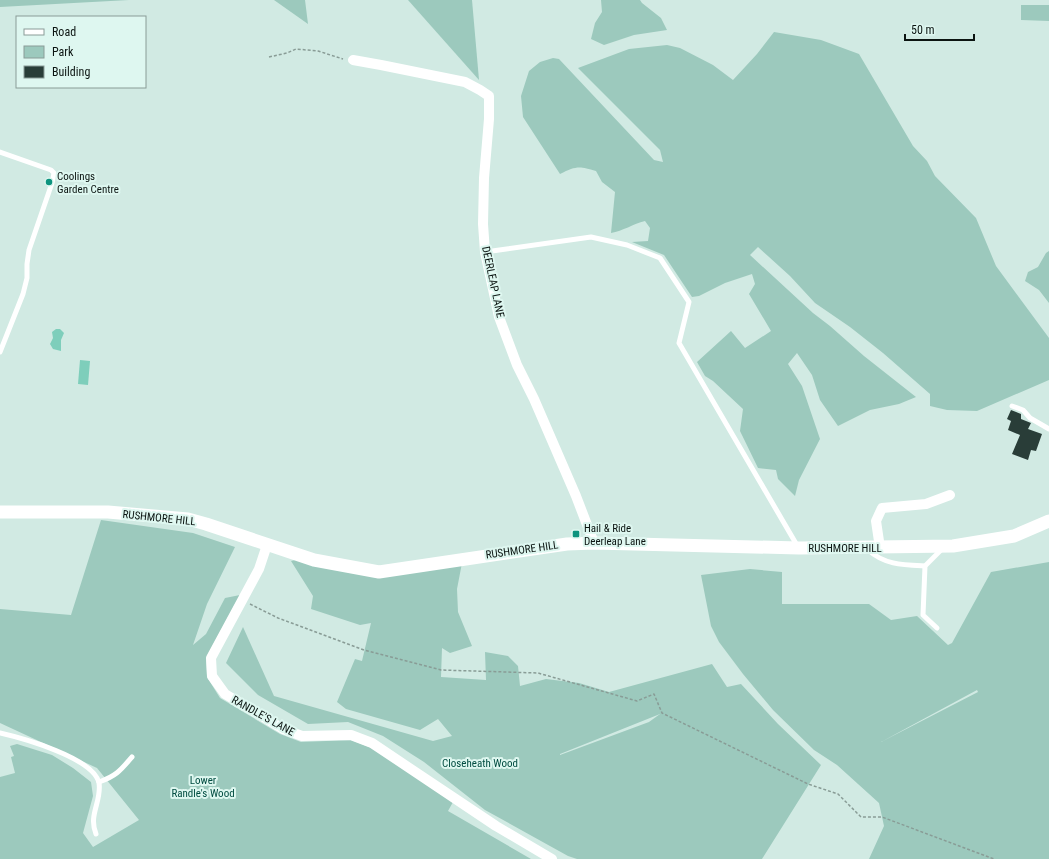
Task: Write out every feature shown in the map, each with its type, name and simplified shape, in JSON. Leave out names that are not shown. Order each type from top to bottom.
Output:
[{"type":"street","name":"DEERLEAP LANE","points":[[353,60],[381,64],[465,82],[489,96],[490,119],[484,178],[483,224],[485,252],[502,323],[517,364],[534,399],[576,496],[594,543]]},
{"type":"street","points":[[880,548],[876,520],[882,508],[926,504],[950,495]]},
{"type":"street","name":"RUSHMORE HILL","points":[[0,512],[108,512],[188,520],[206,524],[314,560],[379,572],[567,544],[594,543],[799,548],[945,547],[1014,536],[1049,521]]},
{"type":"street","name":"RANDLE'S LANE","points":[[267,545],[259,569],[211,658],[212,676],[225,694],[283,729],[302,736],[351,735],[372,742],[496,826],[552,859]]},
{"type":"lane","points":[[0,152],[50,170],[54,173],[29,250],[27,278],[23,294],[0,352]]},
{"type":"lane","points":[[485,252],[591,237],[627,245],[660,258],[689,302],[679,343],[799,548]]},
{"type":"lane","points":[[1012,406],[1023,410],[1030,418],[1049,429]]},
{"type":"lane","points":[[938,628],[923,615],[925,566],[945,547]]},
{"type":"lane","points":[[866,548],[882,560],[900,564],[925,566]]},
{"type":"lane","points":[[0,733],[53,749],[75,759],[93,773],[99,782],[98,799],[93,819],[96,834]]},
{"type":"lane","points":[[99,782],[111,778],[132,757]]},
{"type":"path","points":[[269,57],[287,53],[296,49],[318,51],[343,59],[353,60]]},
{"type":"path","points":[[242,600],[278,618],[364,650],[441,670],[538,673],[638,701],[654,694],[662,713],[808,784],[838,794],[861,817],[882,817],[994,859]]},
{"type":"green space","points":[[0,0],[129,0],[0,7]]},
{"type":"green space","points":[[274,0],[305,0],[308,24]]},
{"type":"green space","points":[[408,0],[472,0],[479,80]]},
{"type":"green space","points":[[601,0],[640,0],[661,18],[667,30],[634,35],[604,45],[591,39],[595,23],[602,12]]},
{"type":"green space","points":[[1021,5],[1049,5],[1049,21],[1021,20]]},
{"type":"green space","points":[[774,32],[821,40],[859,54],[913,146],[927,161],[935,176],[976,218],[996,266],[1049,338],[1049,380],[977,411],[947,410],[930,406],[930,394],[883,353],[850,327],[815,303],[790,276],[758,247],[750,255],[813,313],[916,397],[899,404],[870,410],[838,426],[820,400],[812,375],[797,353],[788,364],[802,386],[820,439],[799,480],[795,496],[778,479],[776,470],[758,468],[740,431],[743,409],[713,381],[705,376],[697,362],[731,331],[745,348],[771,331],[749,294],[755,284],[752,274],[725,283],[699,296],[692,297],[664,255],[632,242],[648,241],[650,228],[645,221],[611,233],[615,192],[602,182],[596,171],[578,168],[570,169],[560,174],[523,117],[521,96],[529,71],[540,62],[553,58],[559,59],[654,160],[663,162],[660,150],[578,68],[629,49],[667,45],[680,48],[713,65],[733,80],[757,54]]},
{"type":"green space","points":[[1049,251],[1049,303],[1039,290],[1025,281],[1028,272],[1038,267],[1046,253]]},
{"type":"green space","name":"Lower Randle's Wood","points":[[101,520],[193,533],[235,547],[207,604],[193,645],[206,634],[225,598],[240,595],[206,658],[207,677],[220,698],[280,734],[301,742],[351,740],[374,749],[453,802],[448,811],[531,859],[0,859],[0,777],[15,773],[11,757],[14,756],[10,746],[17,744],[52,755],[73,768],[91,782],[93,796],[83,833],[93,847],[139,820],[97,768],[0,723],[0,609],[71,615]]},
{"type":"green space","name":"Closeheath Wood","points":[[299,559],[381,575],[462,563],[457,589],[458,612],[472,646],[450,653],[442,648],[441,677],[486,680],[485,652],[508,656],[518,666],[520,686],[546,679],[579,683],[609,692],[712,664],[727,687],[741,684],[778,724],[821,765],[762,859],[577,859],[568,856],[485,810],[424,762],[383,736],[348,722],[308,724],[258,695],[226,663],[243,627],[274,696],[433,741],[452,736],[438,719],[420,730],[346,709],[337,702],[355,659],[362,661],[371,623],[360,625],[311,609],[313,596],[291,561]],"holes":[[[660,714],[649,722],[560,755]]]},
{"type":"green space","points":[[1049,562],[1049,859],[869,859],[884,826],[879,803],[837,765],[814,750],[773,710],[743,674],[719,642],[711,626],[701,575],[750,569],[782,572],[782,604],[869,604],[891,620],[917,616],[948,645],[952,643],[991,572]],"holes":[[[977,690],[978,692],[881,742]]]},
{"type":"shaded area","points":[[56,329],[60,329],[64,333],[61,340],[61,351],[53,349],[50,344],[53,338],[52,332]]},
{"type":"shaded area","points":[[80,360],[90,361],[88,385],[78,384]]},
{"type":"building","points":[[1011,410],[1021,414],[1021,419],[1031,423],[1028,429],[1042,434],[1036,451],[1031,450],[1028,460],[1012,454],[1020,435],[1008,430],[1011,421],[1007,419]]},
{"type":"place","name":"Coolings Garden Centre","points":[[49,182]]},
{"type":"place","name":"Hail & Ride Deerleap Lane","points":[[576,534]]}]
